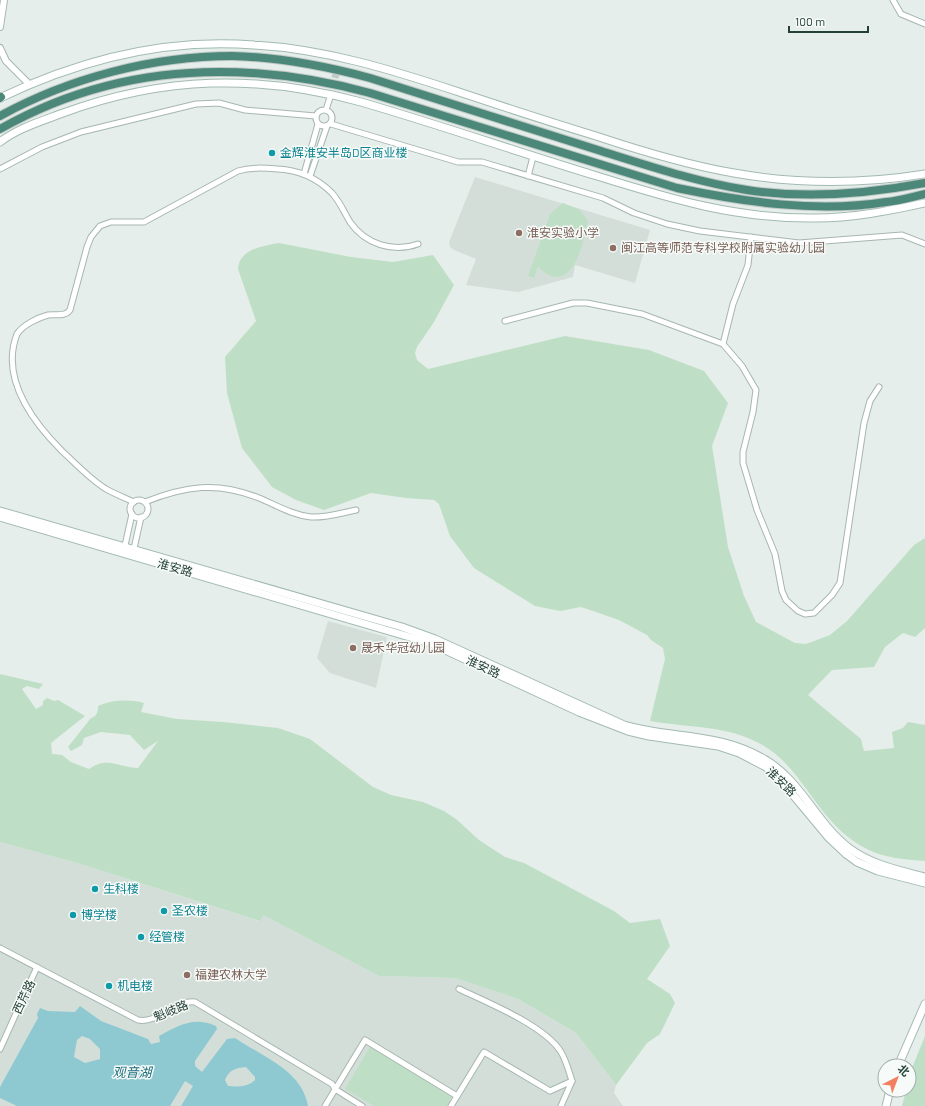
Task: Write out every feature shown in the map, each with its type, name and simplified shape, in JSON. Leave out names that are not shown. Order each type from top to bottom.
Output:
[{"type":"highway","points":[[0,116],[28,100],[101,75],[180,58],[233,56],[306,63],[370,78],[655,168],[742,189],[797,195],[828,195],[888,189],[925,183]]},
{"type":"highway","points":[[0,129],[32,112],[63,99],[99,88],[134,80],[194,71],[276,73],[321,81],[370,93],[677,188],[716,196],[801,206],[866,205],[925,194]]},
{"type":"main road","points":[[0,98],[29,84],[67,69],[112,56],[194,44],[256,45],[340,57],[410,76],[644,152],[713,169],[786,179],[853,181],[897,178],[925,174]]},
{"type":"main road","points":[[338,67],[340,57]]},
{"type":"main road","points":[[0,139],[38,122],[93,103],[139,91],[168,86],[215,83],[261,83],[332,91],[533,157],[686,203],[757,215],[801,218],[847,217],[881,213],[925,203]]},
{"type":"main road","points":[[0,142],[8,136]]},
{"type":"main road","name":"淮安路","points":[[0,511],[124,551]]},
{"type":"main road","name":"淮安路","points":[[0,517],[402,627],[435,639],[624,725],[649,731],[712,738],[740,746],[765,759],[784,774],[801,792],[835,835],[849,848],[880,865],[925,877]]},
{"type":"main road","name":"淮安路","points":[[133,553],[430,642],[579,712],[628,732],[718,746],[739,753],[766,767],[779,778],[829,838],[857,862],[878,871],[925,883]]},
{"type":"main road","points":[[901,1058],[925,1004]]},
{"type":"main road","points":[[906,1058],[925,1014]]},
{"type":"street","points":[[0,27],[4,0]]},
{"type":"street","points":[[893,0],[901,14],[925,24]]},
{"type":"street","points":[[0,48],[6,61],[29,84]]},
{"type":"street","points":[[326,110],[332,91]]},
{"type":"street","points":[[0,169],[42,147],[81,132],[196,104],[219,103],[244,110],[316,116]]},
{"type":"street","points":[[316,116],[319,112],[326,110]]},
{"type":"street","points":[[310,176],[332,116],[326,110]]},
{"type":"street","points":[[304,174],[318,124],[316,116]]},
{"type":"street","points":[[318,124],[323,126],[329,125],[458,162],[482,162],[603,198],[634,213],[667,224],[700,231],[805,243],[902,236],[925,244]]},
{"type":"street","points":[[528,176],[533,157]]},
{"type":"street","points":[[134,502],[109,491],[95,481],[28,415],[16,397],[7,367],[10,346],[17,334],[26,326],[42,317],[66,314],[69,312],[87,248],[91,237],[100,226],[111,222],[144,222],[244,170],[268,168],[310,176],[333,194],[356,230],[369,240],[393,248],[403,248],[418,244]]},
{"type":"street","points":[[722,344],[731,309],[748,265],[751,237]]},
{"type":"street","points":[[505,322],[573,303],[587,303],[642,314],[722,344],[742,366],[756,390],[753,412],[743,452],[743,463],[757,510],[775,554],[782,591],[786,600],[798,611],[805,614],[814,613],[832,595],[840,583],[864,423],[870,401],[878,387]]},
{"type":"street","points":[[124,551],[132,514],[130,506],[139,500],[144,502],[179,489],[214,487],[254,496],[292,513],[310,517],[326,516],[356,510]]},
{"type":"street","points":[[133,553],[142,518],[147,510],[144,502]]},
{"type":"street","points":[[132,514],[142,518]]},
{"type":"street","name":"魁岐路","points":[[0,948],[141,1021],[149,1020],[190,1002],[195,1002],[332,1084],[335,1090]]},
{"type":"street","name":"西芹路","points":[[0,1049],[38,967]]},
{"type":"street","points":[[459,989],[494,1005],[543,1035],[561,1052],[572,1081],[561,1106]]},
{"type":"street","points":[[325,1106],[365,1040],[457,1096]]},
{"type":"street","points":[[451,1106],[484,1052],[550,1091],[572,1081]]},
{"type":"street","points":[[335,1090],[362,1106]]},
{"type":"shaded area","name":"淮安实验小学","points":[[475,177],[650,230],[635,283],[575,265],[573,277],[518,292],[466,285],[476,259],[454,250],[450,247],[449,242]]},
{"type":"shaded area","name":"晟禾华冠幼儿园","points":[[328,621],[387,637],[376,688],[330,673],[317,658]]},
{"type":"shaded area","name":"福建农林大学","points":[[0,842],[77,863],[259,921],[263,915],[379,976],[455,978],[518,999],[576,1033],[616,1085],[614,1093],[623,1106],[0,1106]]},
{"type":"green space","points":[[563,203],[580,210],[588,221],[579,255],[574,265],[567,273],[559,277],[549,275],[538,267],[534,278],[528,276],[550,214]]},
{"type":"green space","points":[[279,243],[351,257],[393,262],[433,255],[454,285],[434,322],[417,347],[415,353],[417,360],[428,369],[565,336],[649,350],[704,371],[728,403],[712,446],[728,547],[744,596],[756,622],[795,643],[806,644],[830,635],[847,621],[914,545],[925,538],[925,628],[915,637],[903,633],[885,647],[874,667],[832,670],[808,695],[861,739],[864,751],[894,748],[892,732],[903,728],[908,722],[925,725],[925,861],[886,856],[874,852],[852,840],[825,814],[795,774],[778,756],[751,739],[737,734],[709,728],[650,721],[665,659],[663,648],[651,640],[647,635],[619,620],[581,607],[560,611],[535,606],[474,568],[450,536],[439,504],[434,500],[371,493],[324,510],[296,500],[272,487],[242,448],[227,393],[225,357],[256,321],[238,269],[239,262],[247,253],[259,247]]},
{"type":"green space","points":[[0,674],[43,684],[39,689],[27,686],[22,689],[36,709],[43,705],[43,701],[47,698],[54,701],[58,700],[85,716],[51,743],[52,754],[62,755],[71,762],[89,769],[101,763],[113,763],[138,768],[158,741],[144,750],[130,735],[101,732],[84,738],[82,745],[71,751],[68,747],[91,718],[96,715],[98,706],[109,702],[126,701],[144,703],[141,712],[177,719],[278,728],[310,739],[373,787],[391,795],[423,802],[444,811],[456,819],[479,840],[505,857],[524,863],[614,911],[630,923],[660,919],[670,946],[647,979],[670,994],[675,1003],[660,1034],[647,1043],[616,1085],[576,1033],[518,999],[455,978],[379,976],[263,915],[260,921],[77,863],[0,842]]},
{"type":"green space","points":[[925,1036],[925,1106],[902,1106],[904,1098],[917,1098],[916,1058]]},
{"type":"green space","points":[[370,1047],[452,1097],[447,1106],[374,1106],[345,1089]]},
{"type":"water","name":"观音湖","points":[[80,1006],[101,1021],[148,1039],[151,1044],[160,1042],[159,1036],[173,1028],[187,1023],[201,1022],[216,1026],[217,1029],[195,1061],[195,1066],[202,1072],[227,1039],[235,1038],[269,1058],[290,1074],[298,1083],[308,1106],[181,1106],[193,1086],[185,1081],[170,1106],[17,1106],[0,1098],[0,1087],[38,1018],[37,1014],[40,1008],[48,1011],[75,1012]],"holes":[[[82,1036],[90,1039],[100,1049],[100,1059],[85,1063],[74,1057],[77,1040]],[[246,1067],[255,1077],[255,1080],[246,1085],[228,1086],[225,1080],[228,1074],[236,1069]]]},
{"type":"tunnel","points":[[332,88],[338,67]]},
{"type":"place","name":"金辉淮安半岛D区商业楼","points":[[272,153]]},
{"type":"place","name":"淮安实验小学","points":[[519,233]]},
{"type":"place","name":"闽江高等师范专科学校附属实验幼儿园","points":[[613,248]]},
{"type":"place","name":"晟禾华冠幼儿园","points":[[353,648]]},
{"type":"place","name":"生科楼","points":[[95,889]]},
{"type":"place","name":"圣农楼","points":[[164,911]]},
{"type":"place","name":"博学楼","points":[[73,915]]},
{"type":"place","name":"经管楼","points":[[141,937]]},
{"type":"place","name":"福建农林大学","points":[[187,975]]},
{"type":"place","name":"机电楼","points":[[109,986]]}]
